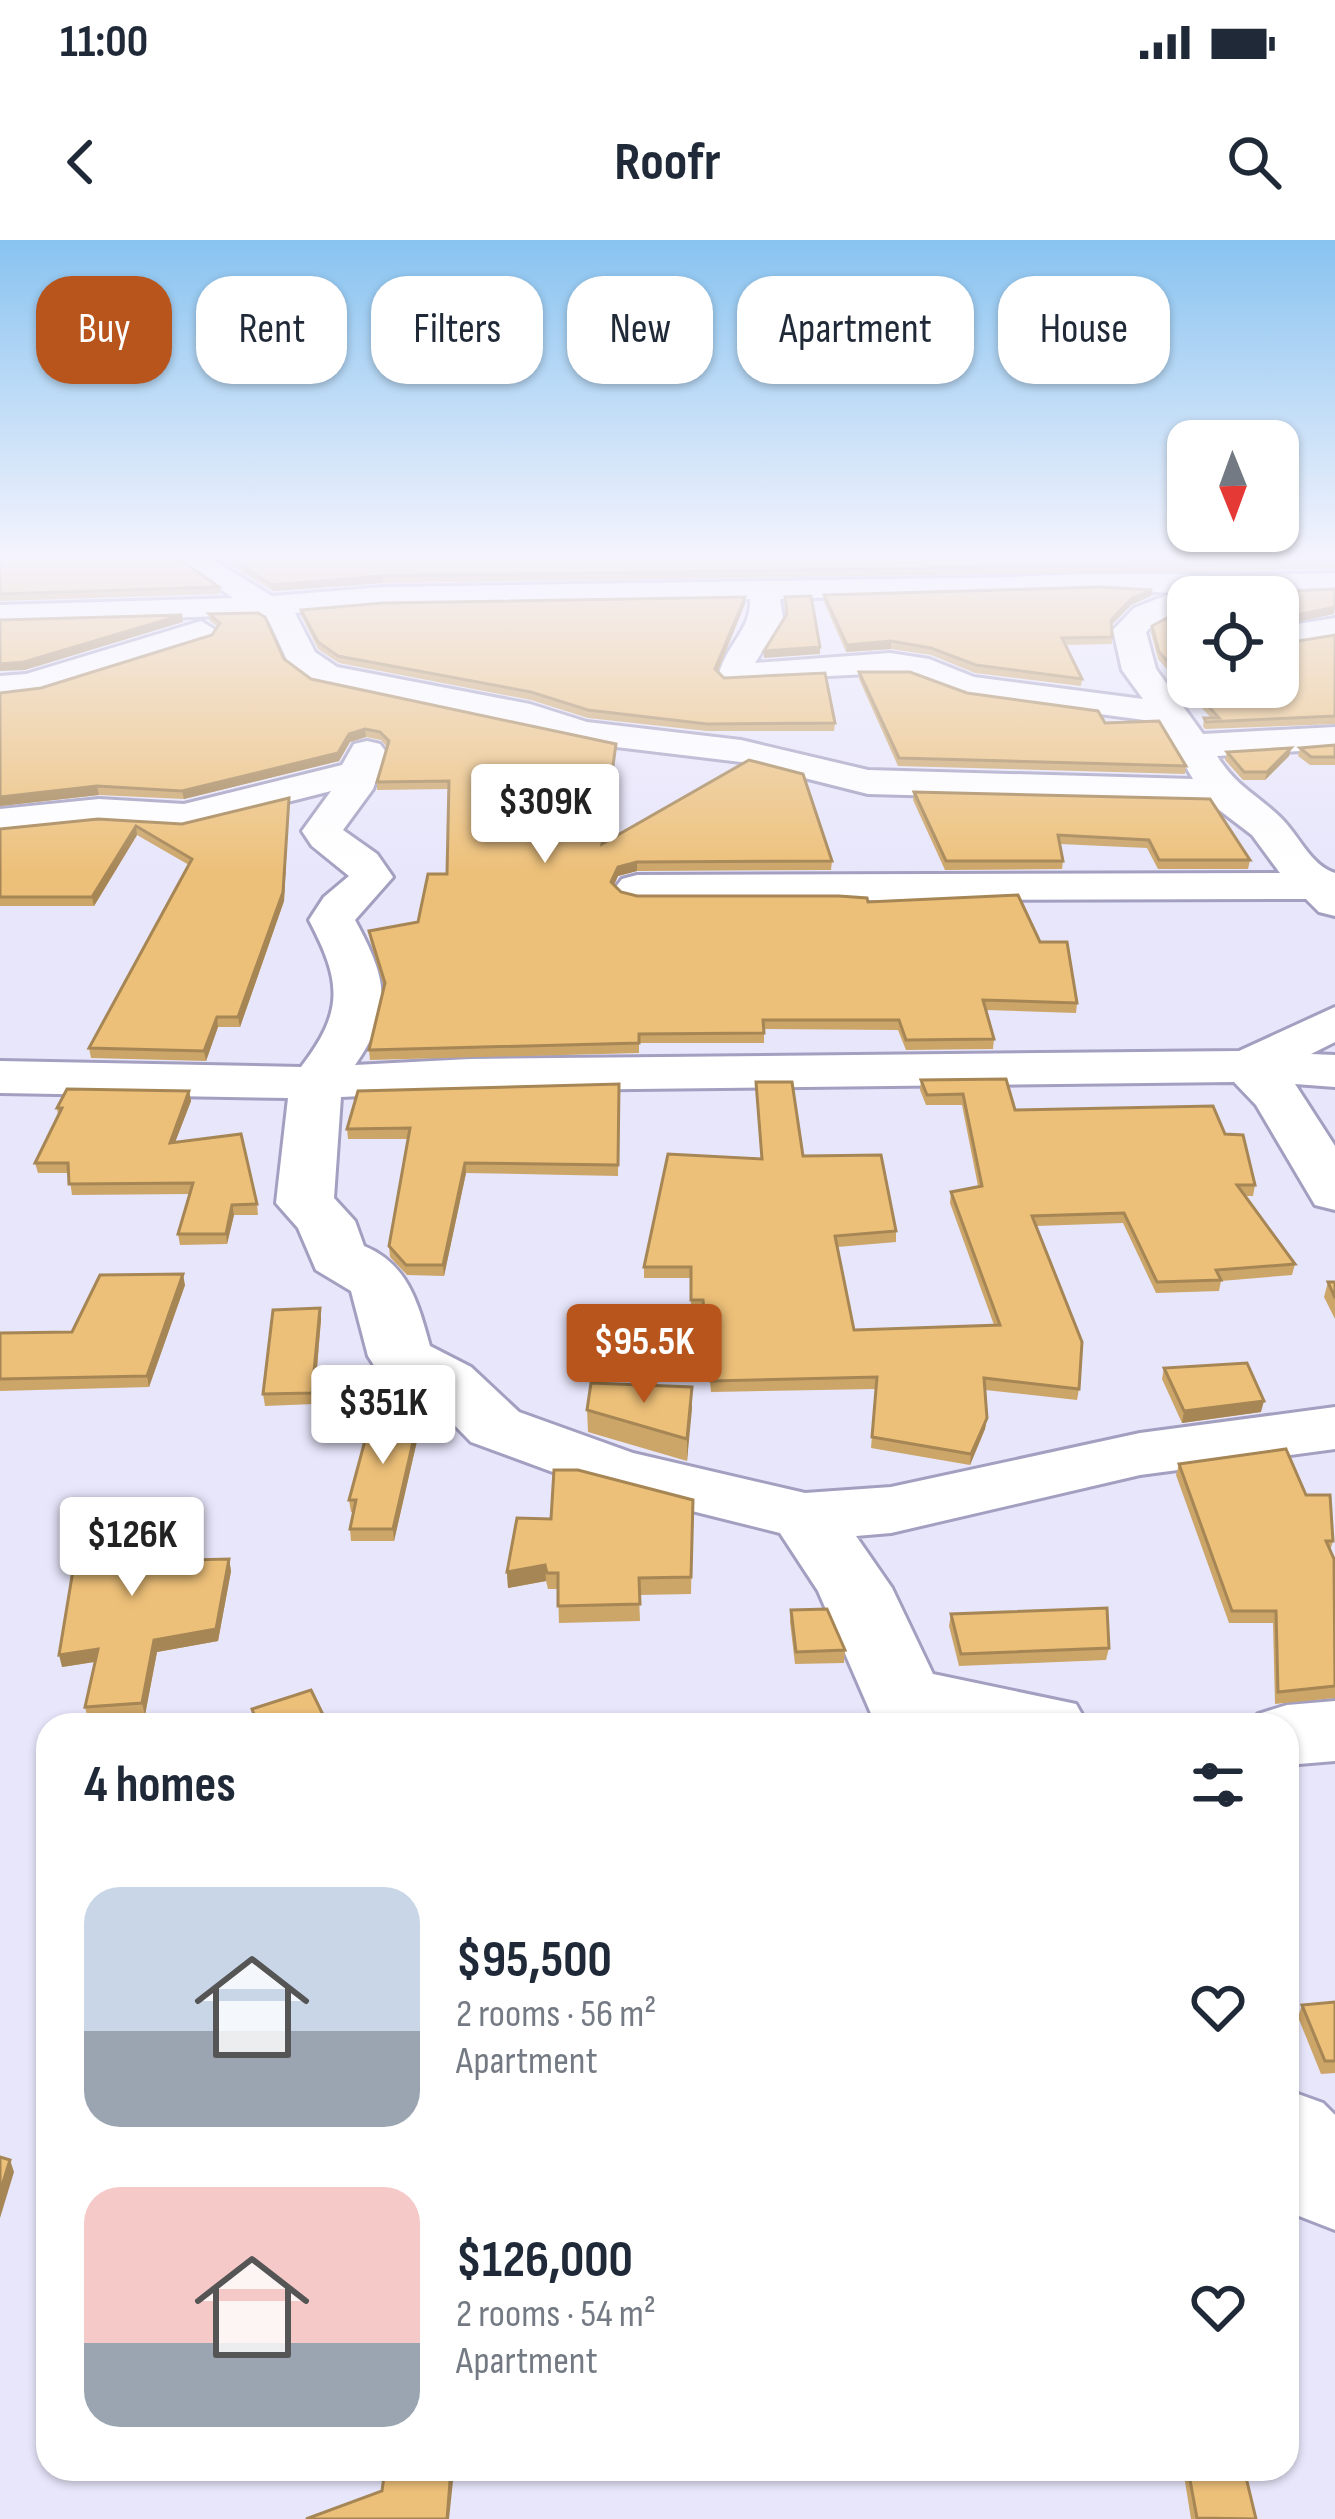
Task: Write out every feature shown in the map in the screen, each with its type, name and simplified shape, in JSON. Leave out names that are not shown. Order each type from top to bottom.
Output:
[{"type":"street","points":[[0,686],[28,684],[102,661]]},
{"type":"street","points":[[307,661],[325,674],[530,715],[583,731]]},
{"type":"street","points":[[740,661],[745,713]]},
{"type":"street","points":[[1142,661],[1139,670],[1172,713],[1220,792],[1266,826],[1323,882]]},
{"type":"street","points":[[0,821],[99,811],[184,816],[355,740],[397,732],[583,731],[745,713],[890,662],[917,666],[968,686],[1172,713]]},
{"type":"street","points":[[325,674],[355,740],[352,789],[322,831],[367,866],[370,877],[365,887],[342,902],[332,920],[358,969],[356,1007],[349,1038],[316,1084],[305,1203],[326,1221],[337,1257],[368,1267],[375,1278],[400,1356],[448,1381],[495,1427],[613,1470],[805,1516],[891,1510],[1140,1454],[1335,1428]]},
{"type":"street","points":[[745,713],[896,784],[1220,792]]},
{"type":"street","points":[[1192,746],[1335,738]]},
{"type":"street","points":[[638,888],[1323,882]]},
{"type":"street","points":[[1248,1066],[1335,1022]]},
{"type":"street","points":[[1248,1066],[1278,1097],[1335,1193]]},
{"type":"street","points":[[0,1077],[316,1084],[470,1075],[1248,1066],[1335,1071]]},
{"type":"street","points":[[805,1516],[854,1588],[912,1712]]},
{"type":"street","points":[[1299,1734],[1335,1731]]},
{"type":"street","points":[[1299,2146],[1335,2183]]},
{"type":"building","points":[[127,661],[287,661],[311,679],[616,744],[602,844],[749,760],[803,774],[832,861],[637,862],[618,867],[611,882],[621,892],[637,896],[839,896],[867,898],[868,902],[1018,895],[1040,942],[1067,942],[1077,1003],[983,1000],[994,1039],[906,1040],[899,1020],[763,1020],[764,1033],[639,1034],[639,1043],[369,1050],[385,983],[369,931],[418,922],[428,874],[447,874],[449,781],[377,782],[389,741],[380,732],[365,729],[349,734],[338,753],[182,791],[97,786],[0,797],[0,693],[41,688]]},
{"type":"building","points":[[367,661],[718,661],[715,669],[724,678],[825,673],[835,723],[707,724],[588,710],[531,692]]},
{"type":"building","points":[[966,661],[1073,661],[1082,679]]},
{"type":"building","points":[[1299,661],[1335,661],[1335,716],[1206,722],[1204,718],[1219,718],[1210,708],[1299,708]]},
{"type":"building","points":[[859,672],[910,672],[967,693],[1098,711],[1105,723],[1159,721],[1186,766],[899,758]]},
{"type":"building","points":[[1335,745],[1335,757],[1311,757],[1300,748]]},
{"type":"building","points":[[1291,748],[1267,772],[1244,772],[1227,752]]},
{"type":"building","points":[[914,792],[1210,799],[1250,860],[1159,860],[1149,840],[1058,835],[1063,861],[946,861]]},
{"type":"building","points":[[289,798],[283,892],[238,1017],[217,1017],[204,1051],[89,1048],[192,859],[136,826],[92,897],[0,897],[0,829],[98,819],[182,824]]},
{"type":"building","points":[[1006,1079],[1015,1110],[1213,1106],[1225,1134],[1243,1135],[1255,1185],[1237,1185],[1295,1264],[1216,1270],[1221,1280],[1157,1282],[1124,1213],[1032,1216],[1082,1342],[1079,1389],[984,1378],[987,1418],[971,1454],[872,1437],[877,1377],[711,1381],[703,1300],[691,1300],[691,1267],[644,1267],[668,1154],[762,1159],[756,1082],[792,1082],[803,1156],[881,1155],[896,1231],[835,1236],[854,1330],[1000,1325],[951,1192],[982,1186],[963,1094],[927,1095],[921,1080]]},
{"type":"building","points":[[619,1084],[618,1165],[465,1163],[443,1265],[406,1265],[389,1246],[410,1128],[347,1129],[358,1091]]},
{"type":"building","points":[[67,1089],[189,1091],[170,1143],[241,1134],[257,1204],[232,1205],[226,1234],[178,1234],[193,1183],[69,1184],[68,1163],[35,1163]]},
{"type":"building","points":[[183,1274],[147,1376],[0,1379],[0,1333],[72,1332],[100,1275]]},
{"type":"building","points":[[320,1308],[312,1393],[263,1394],[273,1310]]},
{"type":"building","points":[[1247,1363],[1264,1401],[1184,1411],[1164,1368]]},
{"type":"building","points":[[591,1383],[692,1387],[687,1439],[587,1410]]},
{"type":"building","points":[[374,1407],[421,1407],[393,1529],[350,1529],[356,1500],[349,1500]]},
{"type":"building","points":[[1286,1449],[1306,1495],[1330,1495],[1333,1541],[1326,1541],[1334,1559],[1335,1686],[1278,1692],[1276,1611],[1232,1611],[1179,1464]]},
{"type":"building","points":[[554,1470],[578,1470],[693,1500],[691,1577],[639,1578],[640,1604],[558,1606],[558,1573],[547,1573],[545,1565],[507,1572],[517,1518],[551,1519]]},
{"type":"building","points":[[159,1501],[150,1561],[229,1559],[216,1629],[154,1640],[142,1703],[85,1707],[98,1649],[59,1655],[80,1528],[90,1503]]},
{"type":"building","points":[[1107,1608],[1109,1648],[961,1654],[951,1614]]},
{"type":"building","points":[[827,1609],[845,1650],[796,1652],[791,1610]]},
{"type":"building","points":[[311,1690],[322,1713],[254,1713],[252,1709]]},
{"type":"building","points":[[1335,2002],[1335,2061],[1325,2061],[1302,2005]]},
{"type":"building","points":[[0,2157],[10,2160],[0,2192]]},
{"type":"building","points":[[383,2481],[450,2481],[447,2519],[306,2519],[382,2491]]},
{"type":"building","points":[[1190,2481],[1247,2481],[1256,2519],[1197,2518]]}]
